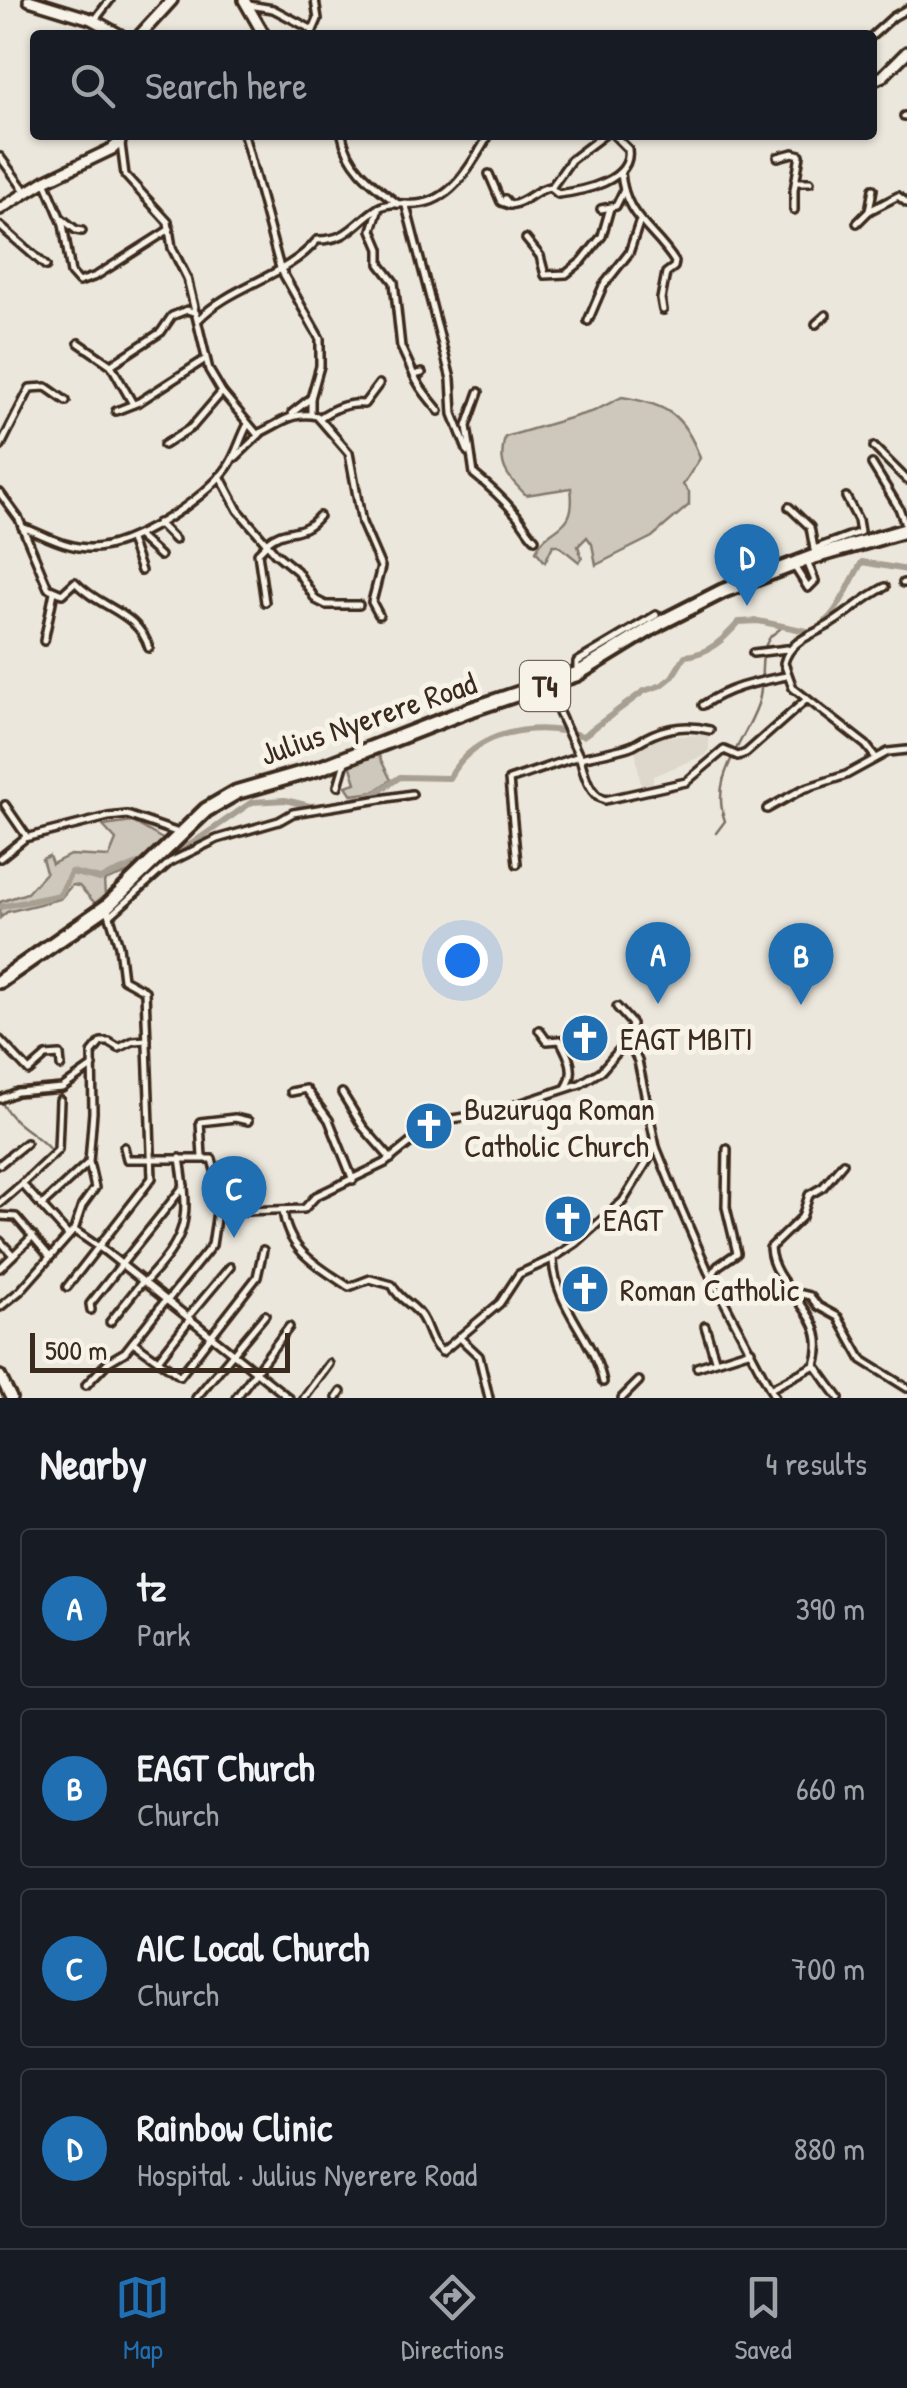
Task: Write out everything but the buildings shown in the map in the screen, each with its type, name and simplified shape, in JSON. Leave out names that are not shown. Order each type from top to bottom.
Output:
[{"type":"highway","name":"Julius Nyerere Road","points":[[0,982],[108,911],[206,810],[238,792],[346,759],[469,710],[577,674],[657,616],[853,540],[907,530]]},
{"type":"main road","points":[[28,0],[111,30]]},
{"type":"main road","points":[[145,30],[172,0]]},
{"type":"main road","points":[[249,2],[262,30]]},
{"type":"main road","points":[[877,78],[907,52]]},
{"type":"main road","points":[[0,209],[45,180],[112,149],[119,140]]},
{"type":"main road","points":[[0,1376],[11,1398]]},
{"type":"street","points":[[94,21],[110,0]]},
{"type":"street","points":[[313,30],[318,20],[314,0]]},
{"type":"street","points":[[249,2],[273,9],[307,30]]},
{"type":"street","points":[[877,31],[893,16],[907,10]]},
{"type":"street","points":[[120,140],[125,175],[158,209],[170,229],[172,248],[185,274],[197,316],[204,360],[222,392],[248,426],[260,434]]},
{"type":"street","points":[[245,140],[280,268],[320,340],[320,366],[310,413]]},
{"type":"street","points":[[343,140],[364,176],[398,204]]},
{"type":"street","points":[[197,316],[218,300],[252,286],[306,254],[317,240],[334,239],[357,228],[384,205],[432,201],[464,174],[486,140]]},
{"type":"street","points":[[489,174],[501,202],[522,204],[550,187],[571,160],[597,140]]},
{"type":"street","points":[[550,187],[558,194],[586,189],[621,172],[630,160],[628,149],[619,140]]},
{"type":"street","points":[[778,158],[793,153],[800,156],[794,210]]},
{"type":"street","points":[[1,161],[26,192]]},
{"type":"street","points":[[621,172],[624,190],[640,220],[675,262],[666,272],[663,310]]},
{"type":"street","points":[[45,180],[61,218],[71,272],[79,282],[96,276],[170,229]]},
{"type":"street","points":[[796,182],[810,182]]},
{"type":"street","points":[[870,211],[873,189]]},
{"type":"street","points":[[601,210],[618,204],[624,190]]},
{"type":"street","points":[[856,223],[898,196],[907,202]]},
{"type":"street","points":[[505,199],[510,205]]},
{"type":"street","points":[[406,204],[451,379],[452,414],[475,476],[490,484],[536,539]]},
{"type":"street","points":[[384,205],[374,218],[372,230],[380,249],[380,264],[394,282],[400,348],[418,374],[422,392],[438,410]]},
{"type":"street","points":[[526,238],[540,256],[544,275],[566,274],[602,236],[610,208]]},
{"type":"street","points":[[61,218],[82,231]]},
{"type":"street","points":[[588,321],[602,286],[633,245],[640,220]]},
{"type":"street","points":[[0,226],[46,266]]},
{"type":"street","points":[[110,365],[160,332],[172,316],[188,310],[197,316]]},
{"type":"street","points":[[816,324],[826,315]]},
{"type":"street","points":[[79,344],[110,365],[132,404]]},
{"type":"street","points":[[116,411],[204,360]]},
{"type":"street","points":[[319,418],[340,407],[364,404],[379,384]]},
{"type":"street","points":[[0,447],[30,388],[46,387],[66,401]]},
{"type":"street","points":[[164,446],[192,426],[222,392]]},
{"type":"street","points":[[468,452],[467,422],[480,392]]},
{"type":"street","points":[[22,527],[58,544],[85,548],[116,546],[130,540],[220,476],[260,434],[311,398]]},
{"type":"street","points":[[290,415],[310,413],[319,418],[349,453],[362,523],[381,567],[372,602],[378,615]]},
{"type":"street","points":[[231,462],[248,426]]},
{"type":"street","points":[[874,448],[907,480]]},
{"type":"street","points":[[872,464],[899,508],[907,530]]},
{"type":"street","points":[[220,476],[235,506],[266,543],[297,571],[322,604],[359,605]]},
{"type":"street","points":[[0,494],[22,527],[42,580],[54,592],[65,593],[74,582],[90,597],[136,622],[149,648]]},
{"type":"street","points":[[846,497],[860,526],[853,540]]},
{"type":"street","points":[[789,508],[810,527],[803,585],[808,588],[815,579],[807,557]]},
{"type":"street","points":[[265,602],[258,553],[277,533],[297,533],[308,528],[318,516]]},
{"type":"street","points":[[158,523],[176,540]]},
{"type":"street","points":[[138,536],[160,556]]},
{"type":"street","points":[[130,540],[141,571]]},
{"type":"street","points":[[736,551],[742,552],[747,568],[758,577]]},
{"type":"street","points":[[876,758],[866,745],[793,688],[784,663],[790,649],[885,587]]},
{"type":"street","points":[[44,641],[54,592]]},
{"type":"street","points":[[753,653],[790,649]]},
{"type":"street","points":[[703,705],[723,692],[764,678],[786,676]]},
{"type":"street","points":[[547,685],[593,793],[605,800],[686,782],[724,750],[738,756],[746,753],[807,699]]},
{"type":"street","points":[[516,864],[509,780],[632,745],[644,736],[674,727],[692,724],[710,730]]},
{"type":"street","points":[[767,809],[890,751],[907,750]]},
{"type":"street","points":[[338,786],[346,759]]},
{"type":"street","points":[[67,1287],[152,1181],[146,991],[123,978],[122,958],[108,911],[166,864],[217,840],[298,812],[412,794]]},
{"type":"street","points":[[5,805],[27,838]]},
{"type":"street","points":[[0,858],[27,838],[98,818],[127,815],[181,833]]},
{"type":"street","points":[[217,1212],[304,1209],[316,1196],[391,1159],[424,1128],[443,1119],[488,1114],[593,1078],[628,1040],[632,1024],[618,1007]]},
{"type":"street","points":[[539,1030],[546,1041],[557,1038],[562,1042],[574,1068],[566,1088]]},
{"type":"street","points":[[0,1040],[30,1071],[49,1055],[60,1055],[61,1066]]},
{"type":"street","points":[[0,1307],[20,1292],[74,1230],[82,1206],[95,1188],[89,1162],[92,1053],[101,1042],[120,1048],[133,1041],[148,1040]]},
{"type":"street","points":[[628,1040],[638,1061],[656,1147],[711,1277],[775,1398]]},
{"type":"street","points":[[0,1100],[18,1092],[62,1088],[92,1066]]},
{"type":"street","points":[[291,1092],[306,1089],[322,1108],[354,1180]]},
{"type":"street","points":[[342,1093],[363,1128],[391,1159]]},
{"type":"street","points":[[0,1202],[58,1150],[60,1100]]},
{"type":"street","points":[[202,1157],[200,1122],[235,1118],[248,1121]]},
{"type":"street","points":[[0,1164],[26,1143]]},
{"type":"street","points":[[86,1384],[134,1342],[212,1245],[217,1212],[214,1163],[210,1158],[127,1160],[124,1147]]},
{"type":"street","points":[[283,1210],[288,1238],[307,1257],[349,1287],[370,1279],[392,1286],[398,1298],[418,1312],[440,1352],[500,1303],[519,1274],[576,1243],[628,1197],[656,1147]]},
{"type":"street","points":[[711,1277],[718,1266],[737,1253],[726,1207],[727,1149]]},
{"type":"street","points":[[110,1322],[184,1230],[186,1210],[180,1158]]},
{"type":"street","points":[[42,1205],[89,1162]]},
{"type":"street","points":[[770,1389],[815,1364],[820,1348],[818,1330],[773,1260],[770,1248],[804,1214],[810,1195],[823,1187],[843,1163]]},
{"type":"street","points":[[22,1184],[68,1236]]},
{"type":"street","points":[[91,1310],[90,1304],[120,1264],[184,1186]]},
{"type":"street","points":[[0,1216],[15,1216],[50,1257]]},
{"type":"street","points":[[74,1230],[289,1398]]},
{"type":"street","points":[[0,1268],[33,1236]]},
{"type":"street","points":[[0,1241],[13,1255]]},
{"type":"street","points":[[134,1342],[180,1376],[260,1273],[263,1250]]},
{"type":"street","points":[[553,1258],[553,1270],[567,1308],[598,1359],[603,1382]]},
{"type":"street","points":[[157,1360],[230,1267]]},
{"type":"street","points":[[793,1292],[810,1296],[818,1306],[838,1317],[862,1360],[907,1388]]},
{"type":"street","points":[[196,1398],[265,1315]]},
{"type":"street","points":[[705,1326],[715,1359]]},
{"type":"street","points":[[236,1398],[289,1327]]},
{"type":"street","points":[[459,1337],[479,1356],[489,1398]]},
{"type":"street","points":[[696,1367],[750,1350]]},
{"type":"street","points":[[304,1398],[329,1364]]},
{"type":"street","points":[[815,1364],[838,1398]]},
{"type":"street","points":[[622,1398],[639,1381]]},
{"type":"shaded area","points":[[622,397],[662,408],[687,431],[700,458],[683,485],[689,492],[689,505],[652,537],[596,565],[587,537],[578,546],[582,558],[579,562],[553,545],[545,562],[536,551],[566,521],[572,503],[571,488],[526,495],[505,470],[505,437],[594,411]]},
{"type":"shaded area","points":[[655,734],[709,737],[709,749],[705,755],[653,776],[653,790],[642,793],[635,749],[640,739]]},
{"type":"shaded area","points":[[377,752],[391,780],[374,792],[352,795],[346,786],[356,783],[350,764]]},
{"type":"shaded area","points":[[133,822],[166,841],[144,867],[104,881],[105,895],[95,903],[79,886],[72,885],[60,899],[7,912],[0,918],[0,902],[27,893],[46,872],[42,859],[49,856],[52,864],[70,855],[109,857],[116,840],[103,826]]},
{"type":"waterway","points":[[160,859],[174,856],[252,802],[337,804],[375,794],[400,777],[449,778],[474,749],[508,733],[545,729],[583,736],[644,691],[662,685],[685,656],[709,649],[739,622],[758,621],[812,632],[835,610],[862,562],[907,570]]},
{"type":"waterway","points":[[716,833],[725,821],[721,805],[725,775],[760,696],[766,644],[783,626]]},
{"type":"waterway","points":[[0,907],[60,895],[71,872],[100,879],[148,860]]},
{"type":"waterway","points":[[1,1101],[12,1117],[52,1152]]},
{"type":"place","name":"Rainbow Clinic","points":[[747,606]]},
{"type":"place","name":"tz","points":[[658,1004]]},
{"type":"place","name":"EAGT Church","points":[[801,1005]]},
{"type":"place","name":"EAGT MBITI","points":[[585,1038]]},
{"type":"place","name":"Buzuruga Roman Catholic Church","points":[[429,1126]]},
{"type":"place","name":"EAGT","points":[[568,1219]]},
{"type":"place","name":"AIC Local Church","points":[[234,1238]]},
{"type":"place","name":"Roman Catholic","points":[[585,1289]]}]
